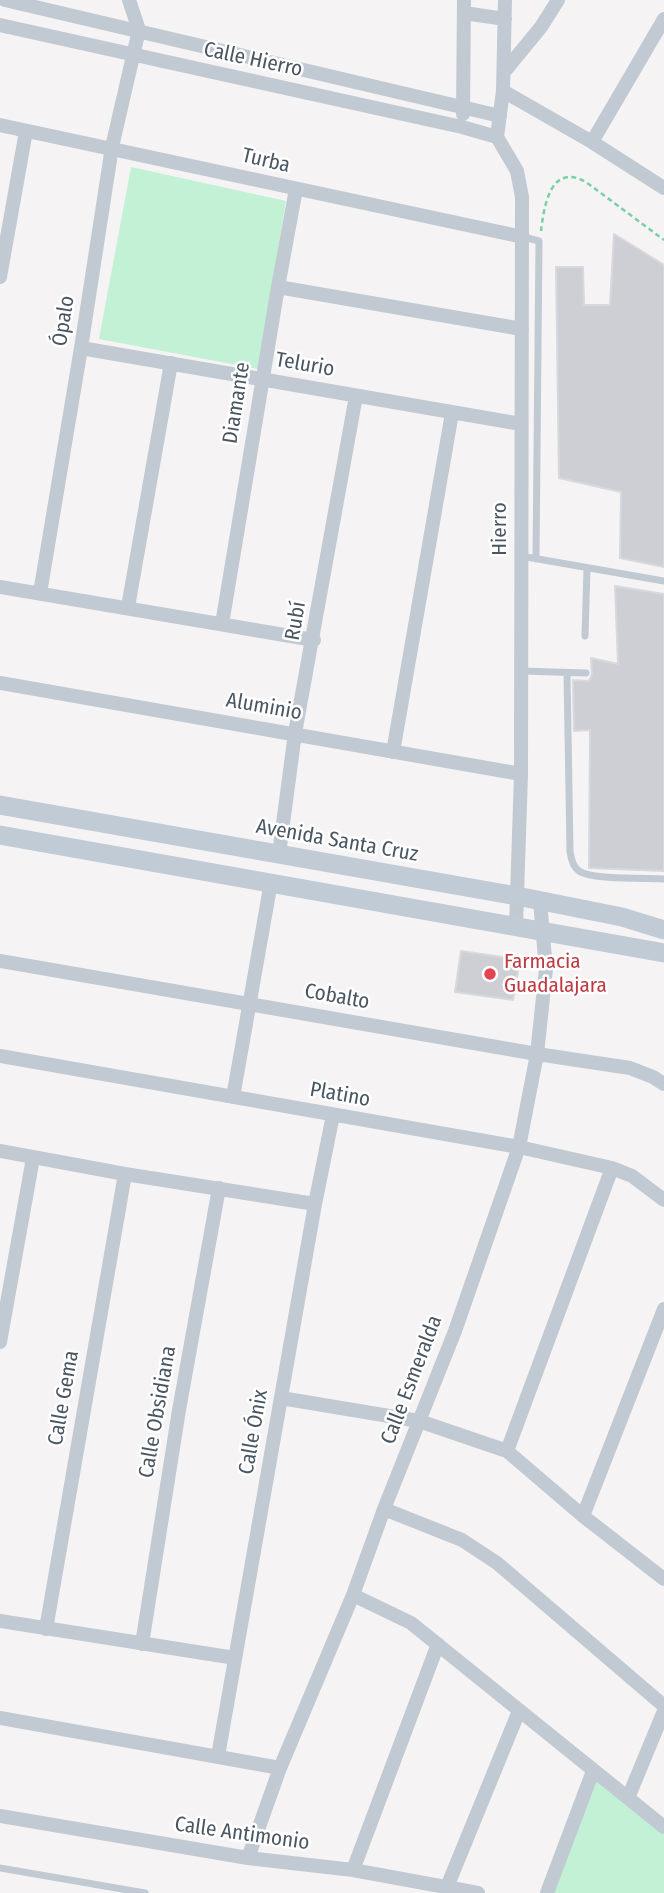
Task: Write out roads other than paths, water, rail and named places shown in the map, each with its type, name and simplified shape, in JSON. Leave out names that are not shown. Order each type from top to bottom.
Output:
[{"type":"street","name":"Calle Hierro","points":[[5,0],[500,116]]},
{"type":"street","points":[[129,0],[139,30]]},
{"type":"street","points":[[497,137],[503,91],[505,0]]},
{"type":"street","points":[[504,72],[541,27],[558,0]]},
{"type":"street","points":[[462,127],[464,7],[505,19]]},
{"type":"street","points":[[592,142],[664,19]]},
{"type":"street","name":"Calle Hierro","points":[[0,25],[497,137]]},
{"type":"street","name":"Ópalo","points":[[40,593],[111,147],[139,30]]},
{"type":"street","points":[[503,91],[592,142],[664,188]]},
{"type":"street","name":"Turba","points":[[0,125],[523,237]]},
{"type":"street","points":[[0,277],[26,131]]},
{"type":"street","name":"Hierro","points":[[497,137],[521,182],[523,237],[521,774],[516,926]]},
{"type":"street","name":"Diamante","points":[[222,624],[296,189]]},
{"type":"street","points":[[278,287],[522,329]]},
{"type":"street","name":"Telurio","points":[[81,348],[521,424]]},
{"type":"street","points":[[128,607],[171,363]]},
{"type":"street","name":"Rubí","points":[[279,854],[295,733],[314,640],[356,396]]},
{"type":"street","points":[[393,752],[452,413]]},
{"type":"street","points":[[0,587],[314,640]]},
{"type":"street","name":"Aluminio","points":[[0,683],[521,774]]},
{"type":"street","name":"Avenida Santa Cruz","points":[[0,805],[517,896],[639,922],[664,930]]},
{"type":"street","points":[[0,835],[544,933],[664,951]]},
{"type":"street","points":[[233,1097],[271,882]]},
{"type":"street","name":"Calle Esmeralda","points":[[247,1858],[280,1768],[353,1595],[455,1331],[519,1147],[537,1054],[546,970],[540,901]]},
{"type":"street","points":[[639,922],[664,951]]},
{"type":"street","name":"Cobalto","points":[[0,961],[630,1068],[664,1084]]},
{"type":"street","name":"Platino","points":[[0,1056],[519,1147],[612,1168],[632,1176],[664,1200]]},
{"type":"street","name":"Calle Ónix","points":[[218,1756],[333,1115]]},
{"type":"street","points":[[0,1151],[315,1204]]},
{"type":"street","points":[[0,1342],[33,1157]]},
{"type":"street","points":[[507,1451],[612,1168]]},
{"type":"street","name":"Calle Gema","points":[[46,1629],[125,1174]]},
{"type":"street","name":"Calle Obsidiana","points":[[142,1644],[179,1410],[219,1188]]},
{"type":"street","points":[[583,1516],[664,1309]]},
{"type":"street","points":[[281,1398],[419,1422],[507,1451],[583,1516],[663,1577]]},
{"type":"street","points":[[384,1509],[462,1541],[497,1563],[664,1706]]},
{"type":"street","points":[[353,1595],[411,1623],[664,1827]]},
{"type":"street","points":[[0,1621],[235,1658]]},
{"type":"street","points":[[353,1870],[438,1644]]},
{"type":"street","points":[[447,1887],[519,1711]]},
{"type":"street","points":[[628,1798],[664,1711]]},
{"type":"street","points":[[0,1718],[280,1768]]},
{"type":"street","points":[[547,1893],[593,1771]]},
{"type":"street","name":"Calle Antimonio","points":[[0,1815],[247,1858],[353,1870],[478,1893]]},
{"type":"lane","points":[[523,237],[539,241],[536,559]]},
{"type":"lane","points":[[521,556],[664,581]]},
{"type":"lane","points":[[585,636],[587,568]]},
{"type":"lane","points":[[521,671],[586,673]]},
{"type":"lane","points":[[567,673],[570,851],[574,866],[592,876],[664,879]]},
{"type":"lane","points":[[0,1868],[145,1893]]},
{"type":"place","name":"Farmacia Guadalajara","points":[[490,974]]}]
